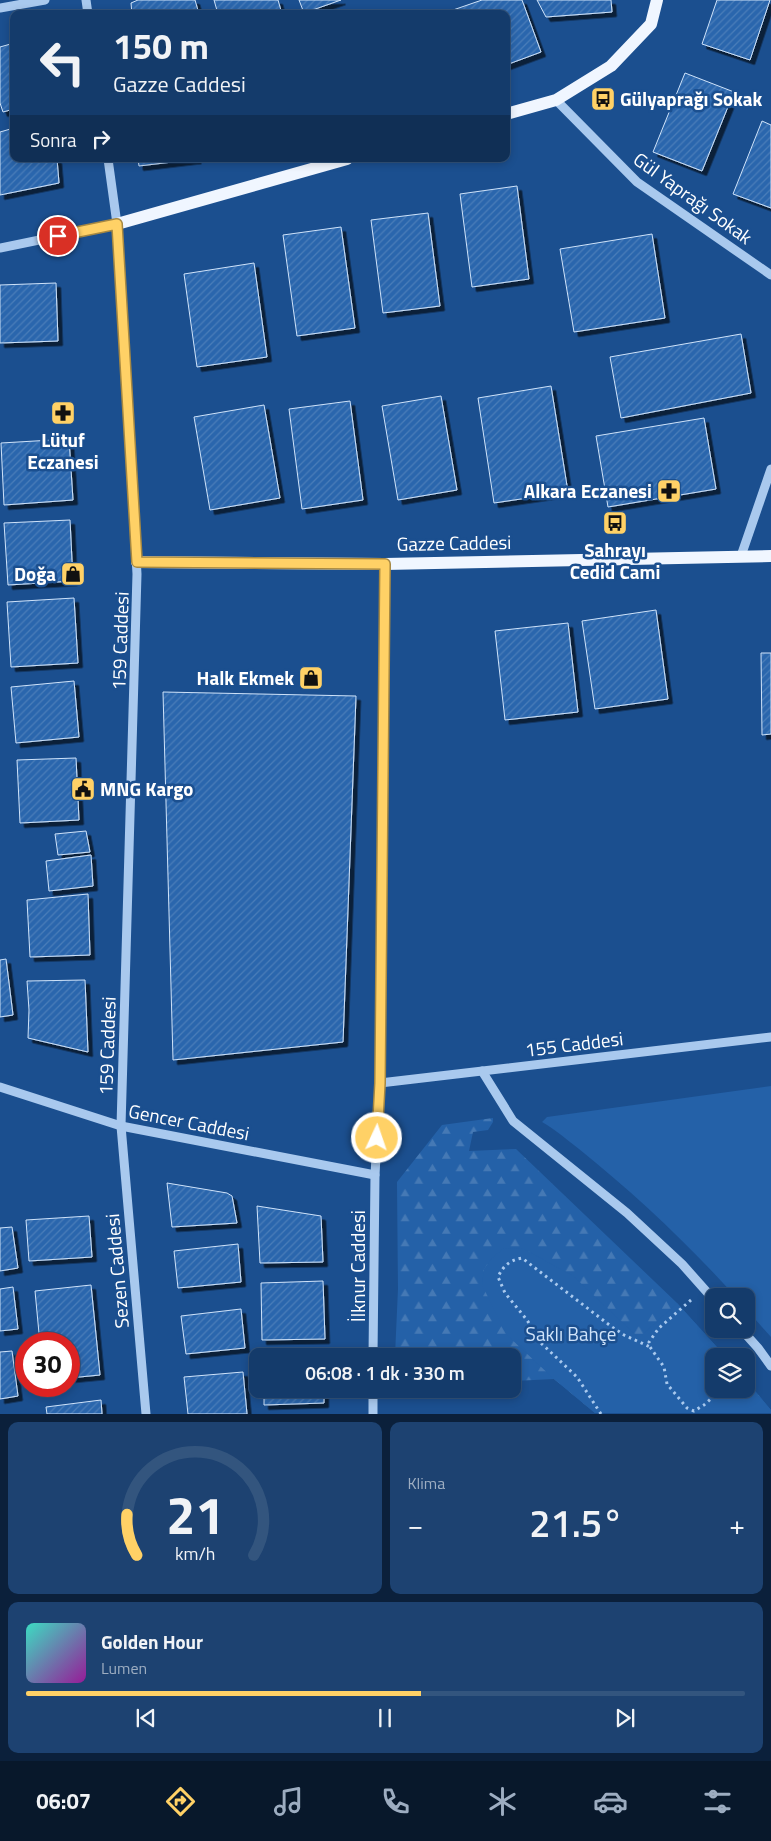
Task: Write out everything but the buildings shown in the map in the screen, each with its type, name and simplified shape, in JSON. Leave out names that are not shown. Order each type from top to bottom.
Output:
[{"type":"main road","points":[[510,113],[556,100],[611,66],[651,24],[657,0]]},
{"type":"main road","points":[[117,224],[336,162]]},
{"type":"main road","name":"Gazze Caddesi","points":[[137,562],[385,564],[771,556]]},
{"type":"street","points":[[0,8],[45,0]]},
{"type":"street","name":"Gül Yaprağı Sokak","points":[[556,100],[637,182],[771,275]]},
{"type":"street","name":"159 Caddesi","points":[[108,162],[117,224],[137,562],[121,1126]]},
{"type":"street","points":[[0,248],[117,224]]},
{"type":"street","points":[[741,556],[771,468]]},
{"type":"street","name":"İlknur Caddesi","points":[[373,1348],[374,1175],[380,1083],[385,564]]},
{"type":"street","name":"155 Caddesi","points":[[380,1083],[771,1038]]},
{"type":"street","points":[[482,1071],[513,1121],[627,1213],[682,1264],[704,1290]]},
{"type":"street","name":"Gencer Caddesi","points":[[0,1087],[121,1126],[374,1175]]},
{"type":"street","name":"Sezen Caddesi","points":[[121,1126],[146,1414]]},
{"type":"street","points":[[749,1338],[771,1366]]},
{"type":"street","points":[[373,1398],[373,1414]]},
{"type":"path","points":[[601,1414],[577,1377],[541,1343],[527,1320],[505,1293],[498,1277],[502,1268],[513,1260],[522,1258],[612,1327],[650,1347],[664,1367],[667,1384],[687,1408],[694,1412],[712,1398]]},
{"type":"path","points":[[650,1347],[649,1342],[659,1328],[673,1314],[704,1290]]},
{"type":"green space","points":[[771,1086],[771,1337],[755,1319],[755,1288],[728,1288],[640,1201],[579,1149],[542,1122],[547,1117]]},
{"type":"green space","points":[[493,1118],[493,1122],[488,1130],[473,1132],[469,1151],[516,1149],[677,1303],[705,1334],[705,1338],[709,1338],[718,1348],[705,1348],[705,1398],[755,1398],[755,1391],[771,1410],[771,1413],[595,1413],[554,1379],[521,1381],[521,1348],[395,1348],[398,1289],[397,1182],[442,1125]]},
{"type":"green space","name":"Saklı Bahçe","points":[[504,1248],[524,1249],[573,1276],[638,1337],[677,1303],[705,1334],[705,1338],[709,1338],[718,1348],[705,1348],[705,1398],[755,1398],[755,1391],[771,1410],[771,1413],[595,1413],[554,1379],[507,1335],[482,1285],[484,1269],[492,1258]]},
{"type":"place","name":"Gülyaprağı Sokak","points":[[603,99]]},
{"type":"place","name":"Lütuf Eczanesi","points":[[63,413]]},
{"type":"place","name":"Alkara Eczanesi","points":[[669,491]]},
{"type":"place","name":"Sahrayı Cedid Cami","points":[[615,523]]},
{"type":"place","name":"Doğa","points":[[73,574]]},
{"type":"place","name":"Halk Ekmek","points":[[311,678]]},
{"type":"place","name":"MNG Kargo","points":[[83,789]]},
{"type":"route","points":[[58,236],[117,224],[137,562],[385,564],[380,1083],[377,1138]]}]
